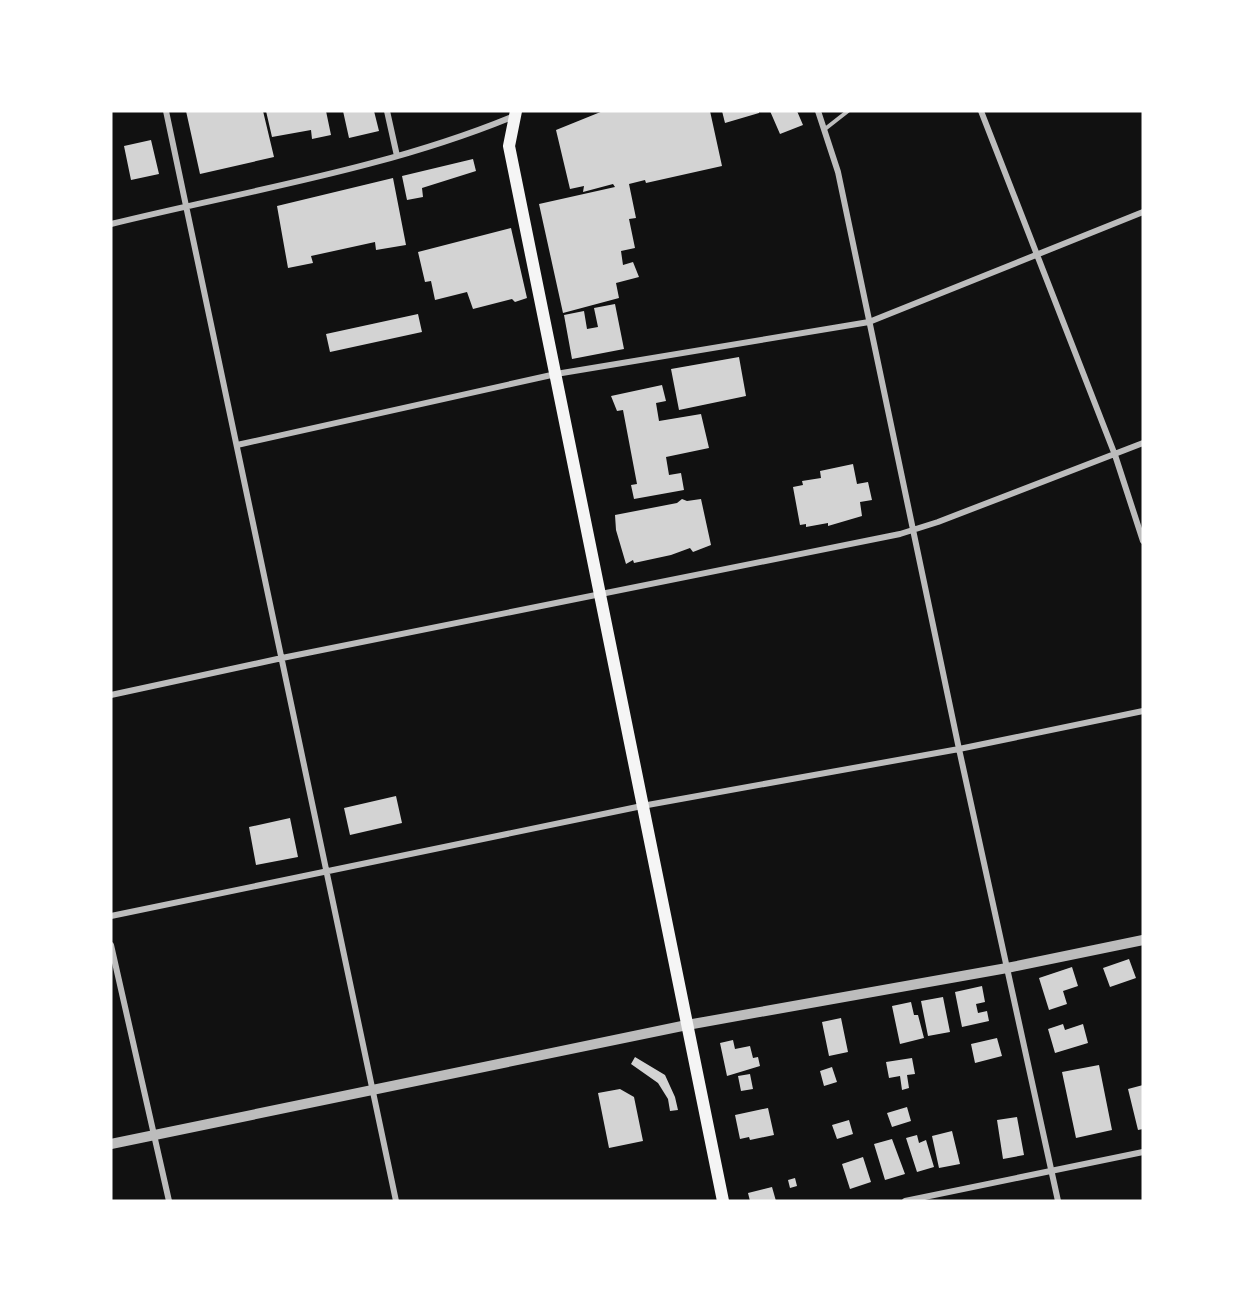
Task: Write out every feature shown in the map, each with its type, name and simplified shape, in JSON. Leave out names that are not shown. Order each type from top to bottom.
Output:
[{"type":"main road","points":[[529,111],[516,114],[509,146],[723,1201]]},
{"type":"street","points":[[166,111],[396,1201]]},
{"type":"street","points":[[387,111],[397,156]]},
{"type":"street","points":[[818,111],[838,172],[959,749],[1058,1201]]},
{"type":"street","points":[[981,111],[1115,455],[1143,541]]},
{"type":"street","points":[[111,224],[397,156],[466,135],[516,114]]},
{"type":"street","points":[[237,445],[556,374],[869,322],[1036,253],[1143,212]]},
{"type":"street","points":[[111,695],[913,529],[1143,443]]},
{"type":"street","points":[[111,916],[642,806],[959,749],[1143,711]]},
{"type":"street","points":[[111,1144],[372,1088],[687,1025],[1007,968],[1143,940]]},
{"type":"street","points":[[111,945],[169,1201]]},
{"type":"street","points":[[905,1201],[1143,1152]]},
{"type":"lane","points":[[825,129],[848,111]]},
{"type":"building","points":[[186,111],[263,111],[274,157],[200,174]]},
{"type":"building","points":[[266,111],[326,111],[331,135],[312,139],[311,130],[272,137]]},
{"type":"building","points":[[343,111],[374,111],[379,131],[349,138]]},
{"type":"building","points":[[603,111],[710,111],[722,166],[646,183],[645,180],[629,184],[636,218],[629,219],[635,248],[621,251],[623,265],[633,262],[639,277],[616,283],[619,298],[563,313],[539,204],[615,187],[613,184],[583,192],[584,186],[570,189],[556,130]]},
{"type":"building","points":[[722,111],[759,111],[759,113],[725,123]]},
{"type":"building","points":[[770,111],[797,111],[803,125],[780,134]]},
{"type":"building","points":[[151,140],[159,174],[131,180],[124,146]]},
{"type":"building","points":[[473,159],[476,171],[422,188],[423,197],[407,200],[402,176]]},
{"type":"building","points":[[393,178],[406,245],[376,250],[375,242],[311,256],[313,263],[288,268],[277,206]]},
{"type":"building","points":[[511,228],[527,298],[515,302],[512,299],[473,309],[467,292],[435,300],[431,281],[425,282],[418,252]]},
{"type":"building","points":[[615,304],[624,349],[572,359],[564,315],[584,311],[587,329],[598,327],[594,308]]},
{"type":"building","points":[[418,314],[422,332],[330,352],[326,334]]},
{"type":"building","points":[[739,357],[746,396],[679,410],[671,369]]},
{"type":"building","points":[[662,385],[666,401],[656,403],[659,421],[701,414],[709,448],[666,457],[669,475],[681,473],[684,490],[634,499],[631,485],[637,484],[623,410],[617,411],[611,396]]},
{"type":"building","points":[[853,464],[857,484],[868,482],[872,500],[860,502],[862,516],[828,526],[828,523],[806,527],[806,524],[800,525],[793,487],[803,485],[802,481],[821,478],[820,471]]},
{"type":"building","points":[[682,499],[687,501],[701,499],[711,545],[693,552],[690,548],[671,555],[634,563],[633,560],[626,564],[616,530],[615,515],[677,503]]},
{"type":"building","points":[[396,796],[402,823],[350,835],[344,808]]},
{"type":"building","points":[[290,818],[298,857],[256,865],[249,827]]},
{"type":"building","points":[[1129,959],[1136,978],[1110,987],[1103,968]]},
{"type":"building","points":[[1072,967],[1078,986],[1063,991],[1067,1004],[1049,1010],[1039,978]]},
{"type":"building","points":[[982,986],[985,1002],[976,1004],[978,1013],[987,1011],[989,1021],[962,1027],[955,992]]},
{"type":"building","points":[[943,997],[950,1032],[928,1036],[921,1001]]},
{"type":"building","points":[[911,1002],[914,1015],[918,1015],[924,1038],[900,1044],[892,1006]]},
{"type":"building","points":[[841,1018],[848,1052],[829,1056],[822,1022]]},
{"type":"building","points":[[1063,1024],[1065,1030],[1083,1024],[1088,1043],[1055,1053],[1048,1029]]},
{"type":"building","points":[[997,1038],[1002,1056],[975,1063],[971,1044]]},
{"type":"building","points":[[733,1040],[735,1049],[750,1046],[753,1058],[758,1057],[760,1066],[727,1076],[720,1043]]},
{"type":"building","points":[[635,1057],[665,1075],[678,1110],[670,1111],[668,1099],[658,1083],[631,1064]]},
{"type":"building","points":[[912,1058],[915,1074],[907,1075],[909,1088],[902,1090],[900,1076],[889,1078],[886,1062]]},
{"type":"building","points":[[1099,1065],[1112,1130],[1076,1138],[1062,1072]]},
{"type":"building","points":[[832,1067],[837,1082],[824,1086],[820,1071]]},
{"type":"building","points":[[750,1074],[753,1089],[741,1091],[738,1076]]},
{"type":"building","points":[[1143,1085],[1143,1129],[1138,1130],[1128,1089]]},
{"type":"building","points":[[620,1089],[634,1097],[643,1141],[609,1148],[598,1093]]},
{"type":"building","points":[[907,1107],[911,1121],[892,1127],[887,1113]]},
{"type":"building","points":[[768,1108],[774,1135],[750,1140],[749,1137],[740,1139],[735,1115]]},
{"type":"building","points":[[1017,1117],[1024,1155],[1003,1159],[997,1120]]},
{"type":"building","points":[[849,1120],[853,1134],[837,1139],[832,1125]]},
{"type":"building","points":[[952,1131],[960,1164],[939,1168],[932,1136]]},
{"type":"building","points":[[917,1135],[919,1143],[926,1140],[934,1167],[917,1172],[906,1138]]},
{"type":"building","points":[[892,1139],[905,1174],[885,1180],[874,1144]]},
{"type":"building","points":[[863,1157],[871,1182],[850,1189],[842,1164]]},
{"type":"building","points":[[795,1178],[797,1186],[790,1188],[788,1180]]},
{"type":"building","points":[[772,1187],[776,1201],[750,1201],[748,1193]]}]
